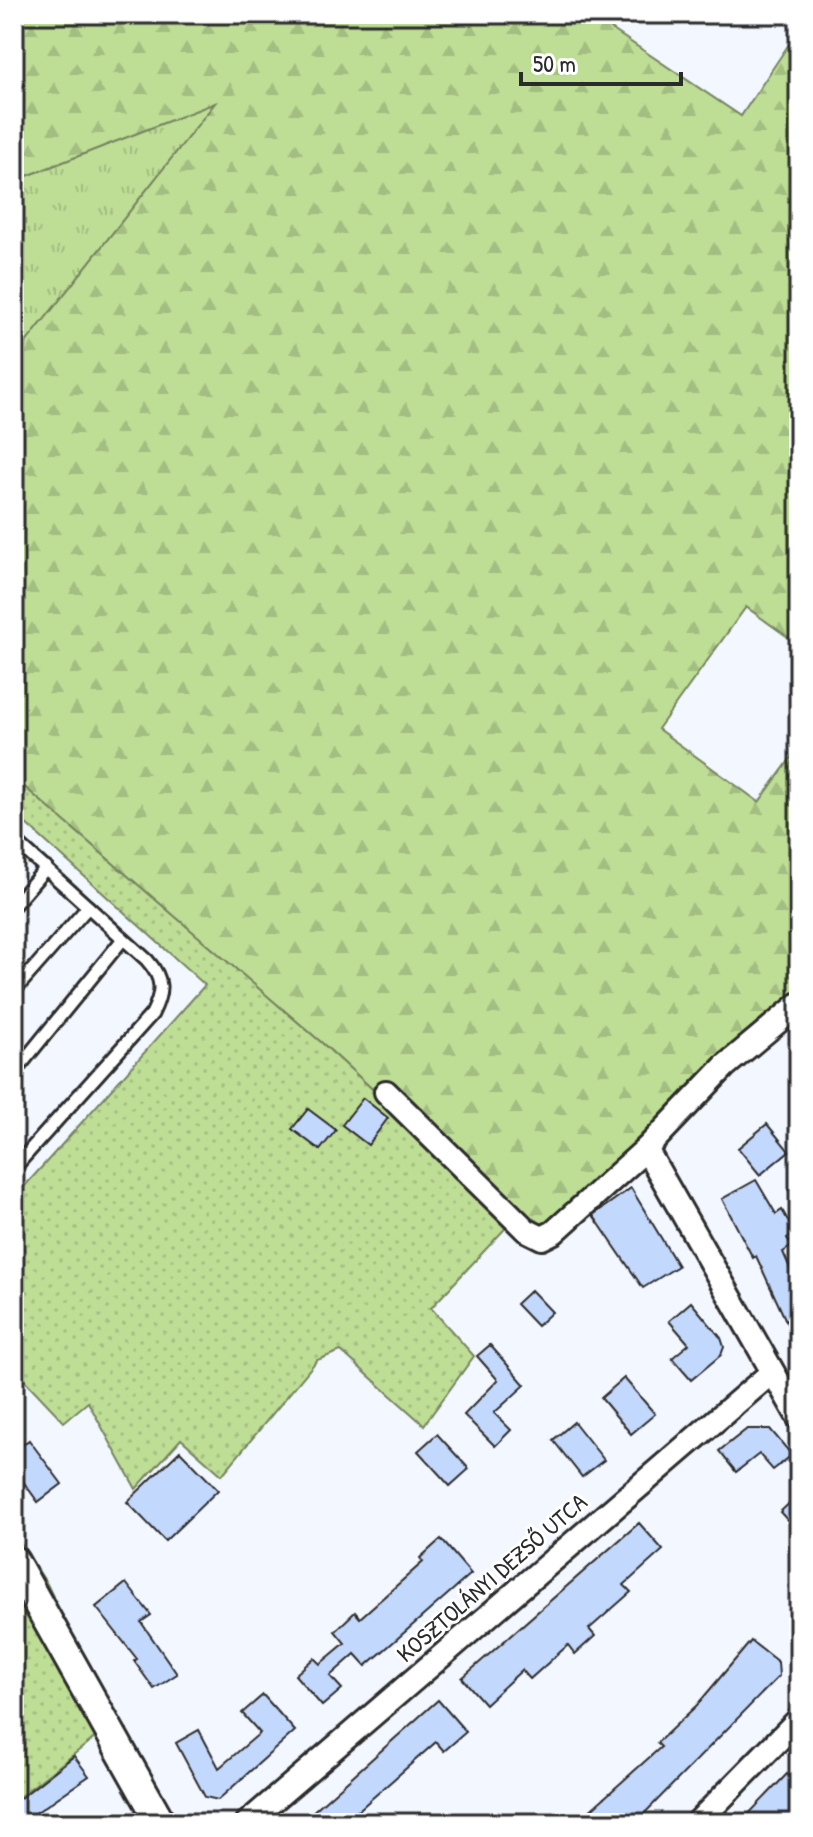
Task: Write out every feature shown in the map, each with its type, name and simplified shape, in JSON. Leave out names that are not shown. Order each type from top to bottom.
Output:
[{"type":"street","points":[[386,1092],[526,1230],[542,1238],[554,1232],[646,1149],[725,1066],[799,1004]]},
{"type":"street","points":[[646,1149],[799,1418]]},
{"type":"street","name":"KOSZTOLÁNYI DEZSŐ UTCA","points":[[247,1823],[771,1373]]},
{"type":"street","points":[[14,1561],[161,1823]]},
{"type":"street","points":[[697,1823],[799,1719]]},
{"type":"lane","points":[[14,840],[157,971],[162,989],[152,1014],[14,1168]]},
{"type":"lane","points":[[14,905],[46,868]]},
{"type":"lane","points":[[14,991],[88,907]]},
{"type":"lane","points":[[14,1073],[123,939]]},
{"type":"green space","points":[[14,14],[589,14],[741,116],[799,29],[799,645],[746,607],[658,729],[759,802],[799,747],[799,997],[548,1227],[514,1219],[322,1043],[14,778],[14,358],[215,103],[14,181]]},
{"type":"green space","points":[[216,102],[14,358],[14,181]]},
{"type":"green space","points":[[14,778],[322,1043],[514,1219],[431,1308],[474,1356],[424,1425],[341,1351],[317,1360],[222,1475],[181,1439],[136,1489],[88,1402],[64,1422],[14,1369],[14,1198],[205,985],[14,813]]},
{"type":"green space","points":[[14,1533],[47,1584],[114,1723],[14,1801]]},
{"type":"building","points":[[363,1098],[388,1118],[368,1145],[342,1125]]},
{"type":"building","points":[[308,1109],[336,1130],[320,1150],[292,1129]]},
{"type":"building","points":[[767,1124],[789,1151],[760,1175],[738,1148]]},
{"type":"building","points":[[756,1180],[776,1214],[782,1210],[795,1233],[787,1238],[792,1246],[783,1252],[799,1289],[799,1349],[756,1256],[753,1258],[722,1199]]},
{"type":"building","points":[[631,1188],[678,1266],[643,1288],[593,1215]]},
{"type":"building","points":[[531,1290],[552,1312],[537,1326],[516,1304]]},
{"type":"building","points":[[691,1302],[721,1338],[724,1347],[721,1355],[691,1380],[672,1358],[689,1344],[669,1321]]},
{"type":"building","points":[[490,1345],[525,1385],[494,1413],[511,1430],[495,1446],[464,1415],[498,1380],[477,1356]]},
{"type":"building","points":[[624,1378],[655,1414],[631,1434],[601,1398]]},
{"type":"building","points":[[574,1422],[604,1460],[582,1477],[553,1440]]},
{"type":"building","points":[[747,1429],[770,1429],[792,1455],[773,1470],[759,1454],[736,1472],[719,1451]]},
{"type":"building","points":[[437,1434],[469,1469],[450,1486],[418,1451]]},
{"type":"building","points":[[29,1440],[62,1484],[38,1502],[14,1469],[14,1451]]},
{"type":"building","points":[[180,1451],[218,1490],[165,1541],[127,1502]]},
{"type":"building","points":[[799,1494],[799,1533],[780,1512]]},
{"type":"building","points":[[639,1523],[663,1550],[624,1585],[631,1592],[589,1629],[595,1636],[575,1654],[568,1645],[530,1679],[522,1670],[485,1704],[462,1678]]},
{"type":"building","points":[[441,1539],[471,1574],[366,1666],[355,1654],[330,1676],[342,1689],[322,1706],[295,1675],[314,1658],[320,1664],[345,1643],[335,1631],[355,1612],[360,1618],[423,1562],[420,1558]]},
{"type":"building","points":[[126,1583],[151,1615],[141,1622],[177,1674],[154,1689],[134,1661],[137,1659],[96,1607]]},
{"type":"building","points":[[751,1641],[778,1662],[779,1676],[635,1823],[595,1823],[586,1814],[661,1747],[657,1743],[697,1705]]},
{"type":"building","points":[[263,1695],[295,1731],[218,1800],[205,1797],[176,1743],[199,1730],[219,1768],[260,1733],[242,1713]]},
{"type":"building","points":[[438,1700],[466,1732],[444,1751],[436,1742],[344,1823],[300,1823]]},
{"type":"building","points":[[74,1756],[89,1776],[21,1823],[14,1823],[14,1803]]},
{"type":"building","points":[[787,1774],[799,1785],[799,1823],[740,1823]]}]
